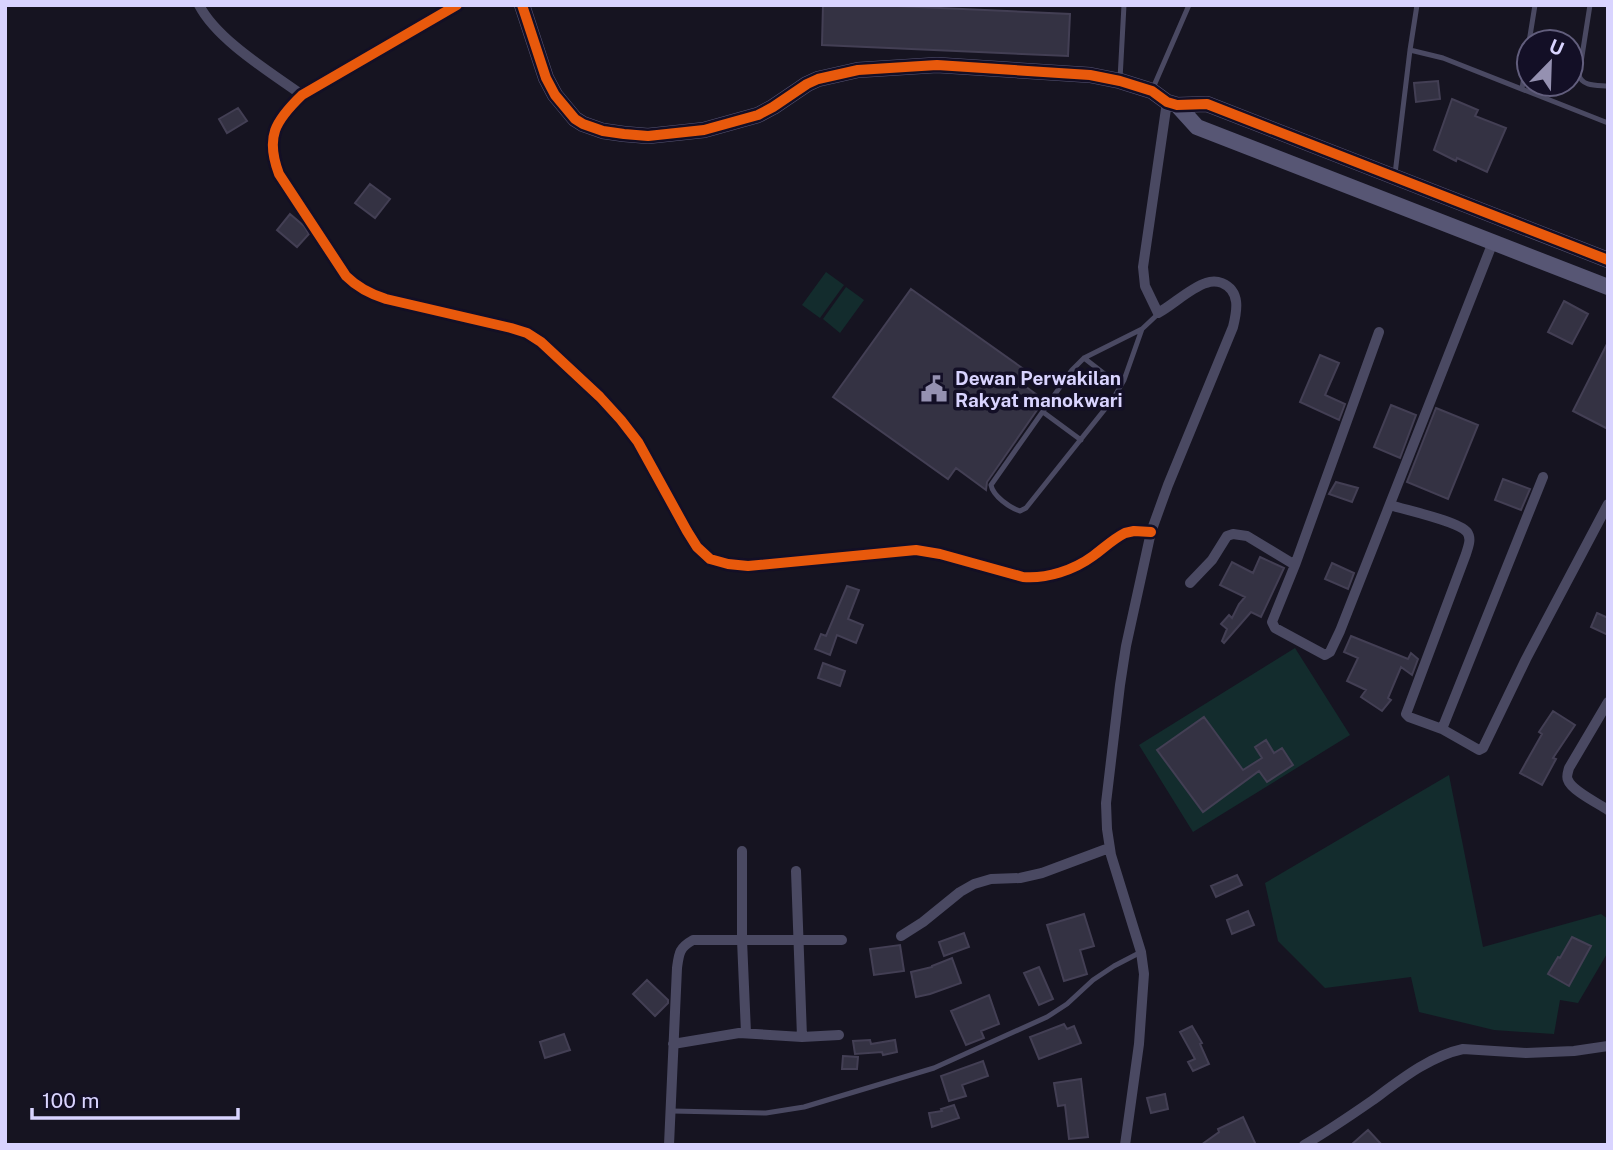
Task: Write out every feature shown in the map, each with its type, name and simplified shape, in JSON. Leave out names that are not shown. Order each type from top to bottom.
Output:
[{"type":"street","points":[[199,5],[219,32],[302,95]]},
{"type":"street","points":[[457,5],[302,95],[280,120],[275,130],[272,157],[279,174],[346,276],[368,293],[510,328],[527,333],[541,342],[600,397],[638,442],[687,531],[697,547],[710,559],[748,566],[916,550],[1035,578],[1049,576],[1082,563],[1125,533],[1151,532]]},
{"type":"street","points":[[522,5],[546,78],[555,95],[575,119],[603,131],[648,136],[704,130],[758,115],[818,79],[858,70],[937,65],[1090,75],[1152,91],[1172,104],[1197,127],[1608,287]]},
{"type":"street","points":[[1172,104],[1207,104],[1608,260]]},
{"type":"street","points":[[1125,1145],[1139,1044],[1144,974],[1141,952],[1109,848],[1106,816],[1120,685],[1151,532],[1233,327],[1237,310],[1237,301],[1232,290],[1228,286],[1211,282],[1204,283],[1158,313],[1145,286],[1143,267],[1172,104]]},
{"type":"street","points":[[1379,332],[1272,625],[1322,653],[1328,654],[1340,631],[1493,242]]},
{"type":"street","points":[[1442,729],[1543,477]]},
{"type":"street","points":[[1390,505],[1449,523],[1468,533],[1470,541],[1466,554],[1406,712],[1407,716],[1442,729],[1479,751],[1483,748],[1526,659],[1608,504]]},
{"type":"street","points":[[1190,583],[1208,566],[1227,537],[1233,534],[1247,536],[1295,565]]},
{"type":"street","points":[[1608,702],[1567,775],[1573,787],[1608,810]]},
{"type":"street","points":[[901,936],[974,884],[991,879],[1020,878],[1042,873],[1109,848]]},
{"type":"street","points":[[743,851],[742,940],[746,1033]]},
{"type":"street","points":[[796,870],[802,1037]]},
{"type":"street","points":[[669,1145],[677,968],[683,946],[693,940],[842,940]]},
{"type":"street","points":[[673,1044],[739,1033],[802,1037],[839,1035]]},
{"type":"street","points":[[1304,1145],[1427,1063],[1453,1051],[1464,1049],[1539,1053],[1608,1046]]},
{"type":"lane","points":[[1120,81],[1124,5]]},
{"type":"lane","points":[[1152,91],[1189,5]]},
{"type":"lane","points":[[1395,177],[1417,5]]},
{"type":"lane","points":[[1531,28],[1535,5]]},
{"type":"lane","points":[[1590,5],[1579,75],[1584,83],[1608,86]]},
{"type":"lane","points":[[1410,50],[1443,58],[1515,86]]},
{"type":"lane","points":[[1545,98],[1608,123]]},
{"type":"lane","points":[[1142,329],[1120,386],[1026,508],[1020,511],[993,492],[991,485],[1072,370],[1084,358],[1142,329],[1158,313]]},
{"type":"lane","points":[[1084,358],[1120,386]]},
{"type":"lane","points":[[1043,412],[1081,440]]},
{"type":"lane","points":[[670,1111],[766,1113],[804,1107],[934,1068],[1047,1017],[1067,1004],[1093,980],[1141,952]]},
{"type":"green space","points":[[826,272],[844,285],[820,318],[802,305]]},
{"type":"green space","points":[[846,287],[864,300],[840,333],[823,319]]},
{"type":"green space","points":[[1295,648],[1350,735],[1193,832],[1139,745]]},
{"type":"green space","points":[[1449,775],[1483,947],[1601,914],[1608,919],[1608,952],[1578,1003],[1560,1000],[1554,1034],[1494,1030],[1419,1012],[1411,977],[1325,988],[1278,941],[1265,883]]},
{"type":"building","points":[[823,5],[1070,14],[1068,56],[822,45]]},
{"type":"building","points":[[1438,81],[1440,99],[1416,102],[1414,83]]},
{"type":"building","points":[[1452,99],[1478,110],[1475,116],[1506,128],[1487,172],[1434,150]]},
{"type":"building","points":[[238,108],[247,121],[227,133],[219,119]]},
{"type":"building","points":[[370,184],[390,199],[375,218],[355,203]]},
{"type":"building","points":[[290,214],[309,234],[297,247],[277,230]]},
{"type":"building","name":"Dewan Perwakilan Rakyat manokwari","points":[[911,289],[1025,370],[1018,381],[1044,400],[987,482],[986,490],[956,468],[948,479],[833,397]]},
{"type":"building","points":[[1564,301],[1588,314],[1572,344],[1548,332]]},
{"type":"building","points":[[1608,342],[1608,429],[1573,411]]},
{"type":"building","points":[[1320,355],[1339,363],[1325,395],[1345,404],[1339,420],[1300,402]]},
{"type":"building","points":[[1391,405],[1416,415],[1400,458],[1374,447]]},
{"type":"building","points":[[1436,408],[1478,425],[1448,499],[1407,482]]},
{"type":"building","points":[[1503,479],[1530,489],[1521,510],[1495,500]]},
{"type":"building","points":[[1336,482],[1358,488],[1352,502],[1329,494]]},
{"type":"building","points":[[1260,557],[1284,568],[1261,617],[1251,612],[1224,643],[1222,641],[1227,629],[1221,624],[1229,615],[1232,618],[1245,597],[1220,585],[1232,562],[1253,573]]},
{"type":"building","points":[[1332,563],[1354,573],[1348,589],[1325,579]]},
{"type":"building","points":[[847,586],[859,590],[848,619],[863,625],[856,643],[837,635],[830,655],[815,649],[821,634],[826,636]]},
{"type":"building","points":[[1597,613],[1608,618],[1608,635],[1591,627]]},
{"type":"building","points":[[1351,636],[1408,659],[1411,653],[1418,659],[1412,675],[1401,667],[1388,698],[1391,700],[1382,711],[1361,697],[1366,690],[1347,681],[1358,658],[1344,652]]},
{"type":"building","points":[[823,663],[845,671],[840,686],[818,678]]},
{"type":"building","points":[[1553,711],[1575,725],[1553,758],[1556,759],[1542,785],[1520,773],[1542,734],[1539,732]]},
{"type":"building","points":[[1204,717],[1243,770],[1262,758],[1255,747],[1266,740],[1274,753],[1282,748],[1293,765],[1267,782],[1259,771],[1203,812],[1157,750]]},
{"type":"building","points":[[1237,875],[1242,885],[1216,897],[1211,886]]},
{"type":"building","points":[[1248,911],[1254,925],[1232,934],[1227,920]]},
{"type":"building","points":[[1084,914],[1094,946],[1080,950],[1087,974],[1064,981],[1047,925]]},
{"type":"building","points":[[964,933],[969,947],[944,956],[939,942]]},
{"type":"building","points":[[1572,937],[1591,946],[1569,986],[1548,974]]},
{"type":"building","points":[[900,945],[904,971],[874,975],[870,949]]},
{"type":"building","points":[[952,958],[961,983],[916,997],[911,972]]},
{"type":"building","points":[[1039,967],[1053,999],[1039,1005],[1024,973]]},
{"type":"building","points":[[647,980],[668,1000],[655,1016],[633,994]]},
{"type":"building","points":[[989,995],[999,1024],[981,1031],[984,1038],[966,1045],[951,1011]]},
{"type":"building","points":[[1064,1024],[1067,1029],[1074,1026],[1081,1043],[1039,1059],[1030,1037]]},
{"type":"building","points":[[1192,1026],[1202,1043],[1200,1044],[1209,1064],[1193,1071],[1188,1062],[1195,1059],[1180,1032]]},
{"type":"building","points":[[564,1034],[570,1050],[545,1058],[540,1042]]},
{"type":"building","points":[[870,1040],[871,1044],[895,1040],[897,1052],[883,1055],[882,1052],[855,1054],[853,1041]]},
{"type":"building","points":[[843,1056],[858,1057],[857,1069],[842,1069]]},
{"type":"building","points":[[983,1061],[988,1076],[962,1085],[966,1096],[949,1101],[941,1076]]},
{"type":"building","points":[[1081,1079],[1088,1137],[1069,1139],[1065,1105],[1058,1106],[1054,1083]]},
{"type":"building","points":[[1165,1094],[1168,1109],[1151,1113],[1147,1098]]},
{"type":"building","points":[[954,1105],[959,1118],[932,1127],[929,1113]]},
{"type":"building","points":[[1243,1117],[1256,1145],[1201,1145],[1219,1132],[1218,1129]]},
{"type":"building","points":[[1368,1130],[1382,1145],[1351,1145]]},
{"type":"cycle path","points":[[457,5],[302,95],[285,113],[275,130],[273,150],[279,174],[346,276],[369,293],[511,328],[527,333],[541,342],[621,420],[638,442],[697,547],[710,559],[748,566],[916,550],[1032,577],[1051,575],[1077,565],[1125,533],[1151,532]]},
{"type":"cycle path","points":[[522,5],[546,78],[555,95],[575,119],[603,131],[648,136],[704,130],[758,115],[818,79],[858,70],[937,65],[1090,75],[1152,91],[1167,102],[1177,105],[1207,104],[1608,260]]},
{"type":"place","name":"Dewan Perwakilan Rakyat manokwari","points":[[934,389]]}]
